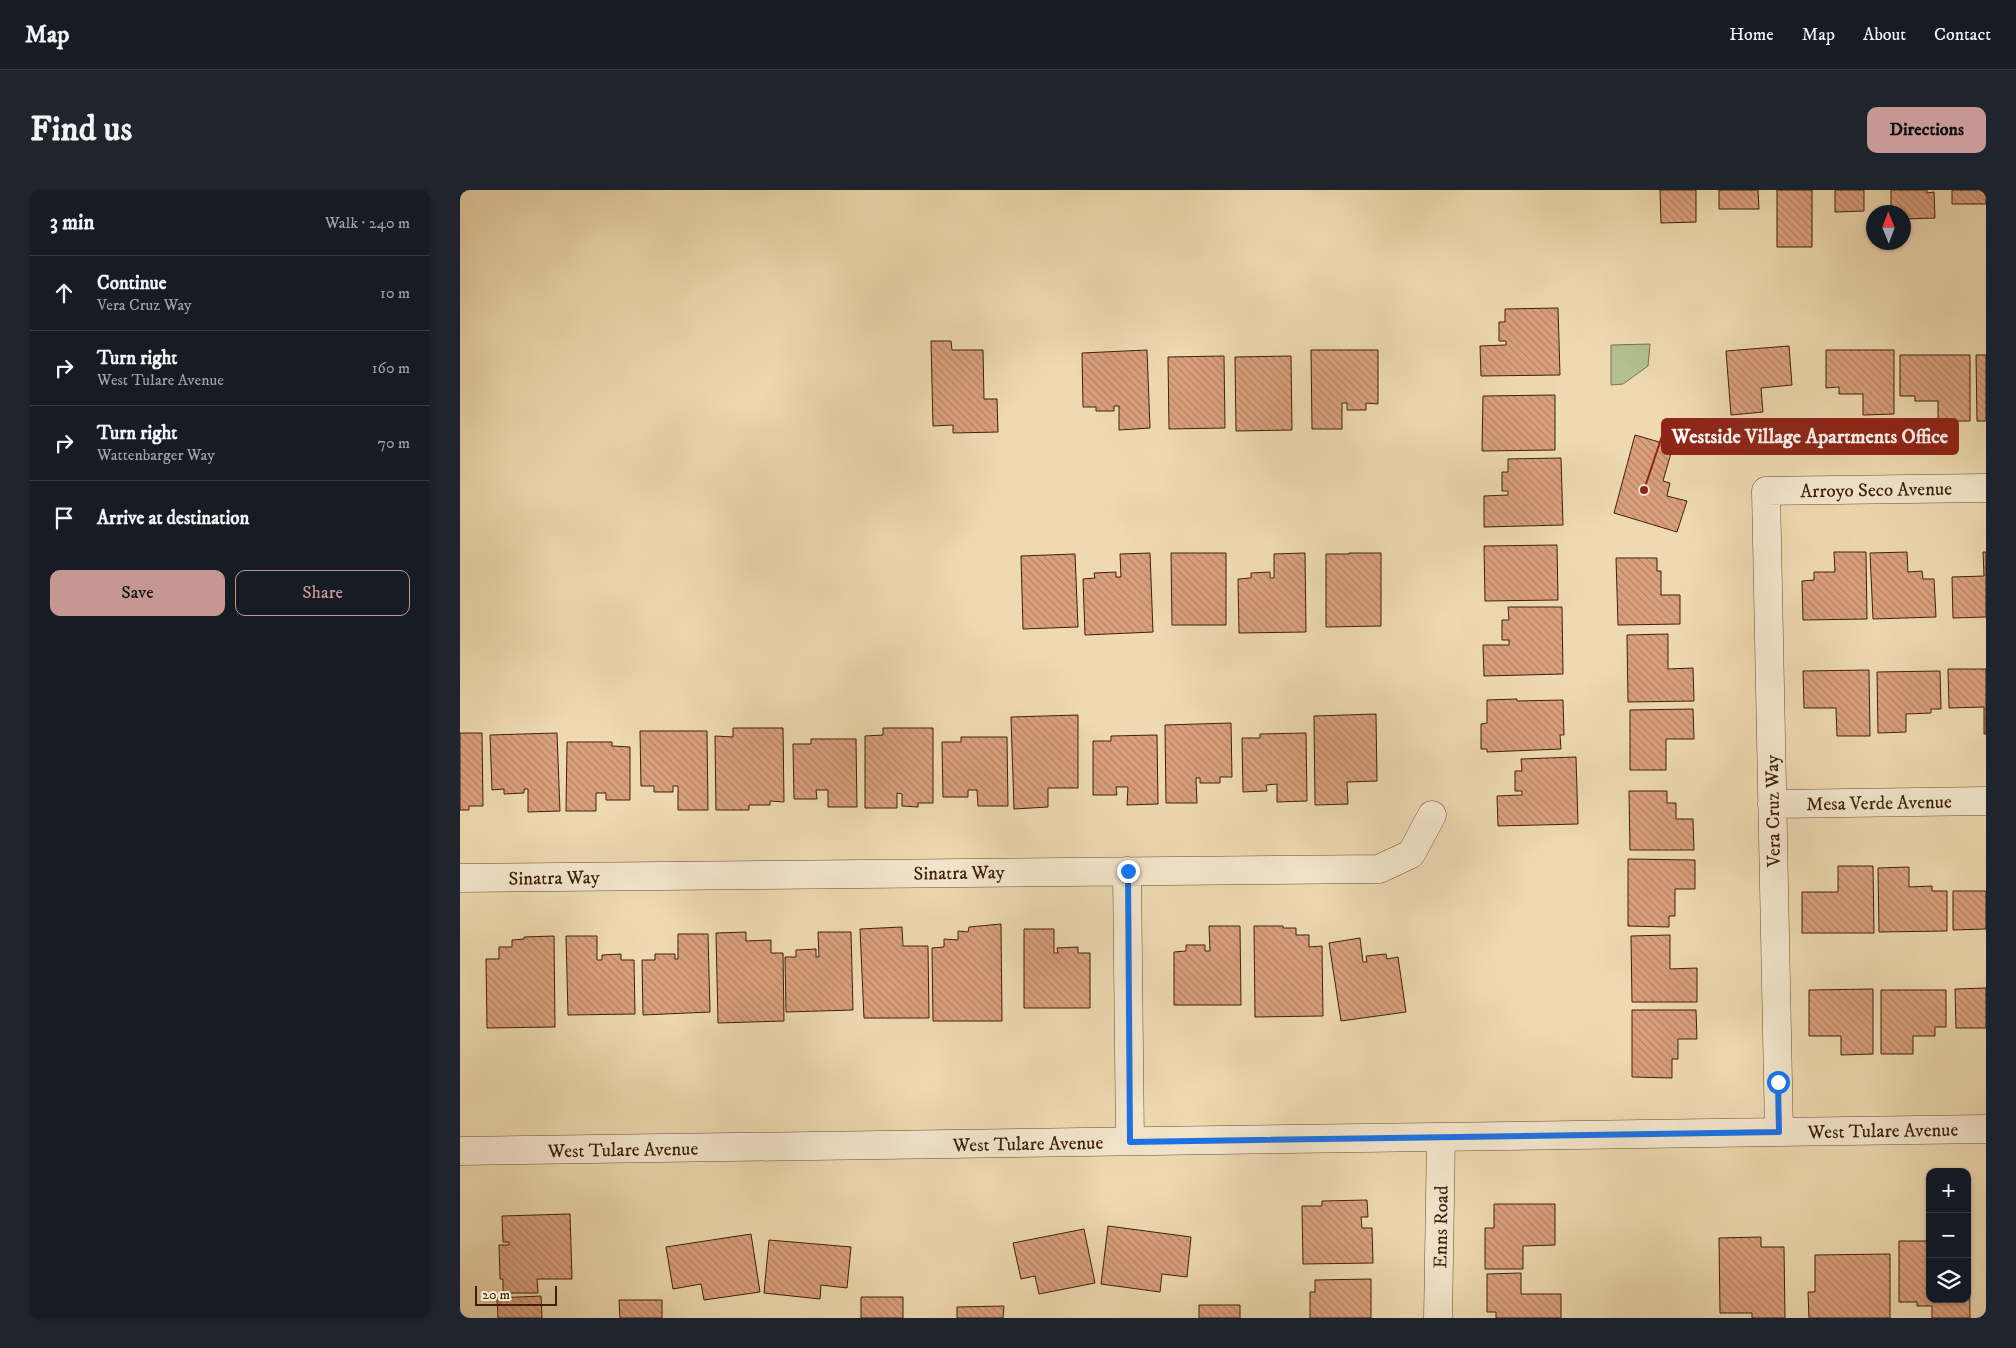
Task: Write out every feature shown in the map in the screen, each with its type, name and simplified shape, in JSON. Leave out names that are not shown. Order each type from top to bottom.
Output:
[{"type":"street","name":"Arroyo Seco Avenue","points":[[1766,491],[1986,488]]},
{"type":"street","name":"Vera Cruz Way","points":[[1766,491],[1779,1132]]},
{"type":"street","name":"Mesa Verde Avenue","points":[[1772,804],[1986,801]]},
{"type":"street","name":"Sinatra Way","points":[[460,878],[1380,869],[1411,854],[1432,815]]},
{"type":"street","points":[[1128,871],[1130,1142]]},
{"type":"street","name":"West Tulare Avenue","points":[[460,1151],[1986,1129]]},
{"type":"street","name":"Enns Road","points":[[1438,1318],[1441,1137]]},
{"type":"green space","points":[[1650,344],[1648,366],[1623,384],[1611,385],[1611,345]]},
{"type":"building","points":[[1660,190],[1696,190],[1696,222],[1661,223]]},
{"type":"building","points":[[1719,190],[1758,190],[1759,209],[1719,209]]},
{"type":"building","points":[[1777,190],[1812,190],[1812,247],[1777,247]]},
{"type":"building","points":[[1835,190],[1864,190],[1864,211],[1835,212]]},
{"type":"building","points":[[1891,190],[1927,190],[1927,193],[1934,192],[1935,218],[1911,219],[1911,205],[1891,205]]},
{"type":"building","points":[[1952,190],[1986,190],[1986,204],[1952,204]]},
{"type":"building","points":[[1558,308],[1560,375],[1481,376],[1480,346],[1506,345],[1506,341],[1499,341],[1499,322],[1505,322],[1505,309]]},
{"type":"building","points":[[931,341],[951,341],[952,350],[983,350],[984,399],[997,399],[998,432],[953,433],[953,425],[933,426]]},
{"type":"building","points":[[1789,346],[1792,385],[1761,388],[1763,412],[1731,415],[1726,351]]},
{"type":"building","points":[[1147,350],[1150,428],[1119,430],[1119,406],[1114,406],[1114,411],[1096,411],[1096,407],[1083,407],[1082,353]]},
{"type":"building","points":[[1311,350],[1378,350],[1378,404],[1366,403],[1366,410],[1347,410],[1347,403],[1342,403],[1342,429],[1312,429]]},
{"type":"building","points":[[1826,350],[1894,350],[1894,414],[1863,415],[1863,394],[1839,394],[1839,387],[1826,388]]},
{"type":"building","points":[[1900,355],[1970,355],[1970,421],[1938,421],[1938,401],[1915,401],[1915,396],[1900,396]]},
{"type":"building","points":[[1976,355],[1986,355],[1986,421],[1977,421]]},
{"type":"building","points":[[1224,356],[1225,428],[1169,429],[1168,357]]},
{"type":"building","points":[[1291,356],[1292,430],[1236,431],[1235,357]]},
{"type":"building","points":[[1555,395],[1555,450],[1482,451],[1483,396]]},
{"type":"building","points":[[1635,435],[1673,446],[1663,481],[1670,483],[1667,496],[1687,501],[1677,532],[1614,513]]},
{"type":"building","points":[[1561,458],[1563,525],[1484,527],[1484,496],[1508,495],[1508,491],[1502,491],[1502,472],[1508,472],[1508,459]]},
{"type":"building","points":[[1557,545],[1558,600],[1485,601],[1484,546]]},
{"type":"building","points":[[1834,552],[1866,552],[1867,619],[1803,620],[1802,581],[1814,580],[1814,572],[1835,572]]},
{"type":"building","points":[[1907,552],[1908,572],[1922,571],[1923,579],[1934,579],[1936,617],[1873,619],[1870,553]]},
{"type":"building","points":[[1983,552],[1986,552],[1986,617],[1953,618],[1952,577],[1984,576]]},
{"type":"building","points":[[1150,553],[1153,632],[1085,635],[1083,579],[1095,578],[1094,573],[1116,572],[1116,577],[1121,577],[1120,554]]},
{"type":"building","points":[[1171,553],[1226,553],[1226,625],[1172,625]]},
{"type":"building","points":[[1305,553],[1306,632],[1239,633],[1238,579],[1251,578],[1251,573],[1270,572],[1270,578],[1274,578],[1274,554]]},
{"type":"building","points":[[1381,553],[1381,626],[1326,627],[1326,554]]},
{"type":"building","points":[[1075,554],[1078,627],[1023,629],[1021,556]]},
{"type":"building","points":[[1616,558],[1657,558],[1657,571],[1661,571],[1661,595],[1680,595],[1680,624],[1618,625]]},
{"type":"building","points":[[1508,607],[1562,607],[1563,674],[1484,676],[1483,645],[1509,645],[1509,640],[1502,640],[1502,620],[1509,620]]},
{"type":"building","points":[[1668,634],[1668,669],[1693,668],[1694,701],[1628,702],[1627,635]]},
{"type":"building","points":[[1948,669],[1986,669],[1986,734],[1984,734],[1984,707],[1949,708]]},
{"type":"building","points":[[1869,670],[1870,736],[1837,736],[1836,708],[1804,708],[1803,671]]},
{"type":"building","points":[[1940,671],[1941,709],[1931,709],[1931,713],[1906,714],[1906,732],[1878,733],[1877,672]]},
{"type":"building","points":[[1517,699],[1517,701],[1563,700],[1564,735],[1560,735],[1561,749],[1487,752],[1487,749],[1481,749],[1481,724],[1487,723],[1487,700]]},
{"type":"building","points":[[1693,709],[1694,739],[1666,739],[1666,770],[1630,770],[1630,710]]},
{"type":"building","points":[[1376,714],[1377,781],[1347,782],[1348,804],[1315,805],[1314,716]]},
{"type":"building","points":[[1078,715],[1078,788],[1048,788],[1048,807],[1014,809],[1011,717]]},
{"type":"building","points":[[1231,723],[1232,777],[1220,777],[1220,783],[1200,783],[1200,778],[1196,778],[1197,803],[1166,803],[1165,725]]},
{"type":"building","points":[[733,728],[783,728],[784,802],[770,801],[770,805],[749,805],[749,810],[716,810],[715,736],[733,737]]},
{"type":"building","points":[[883,728],[933,728],[933,803],[918,803],[918,807],[902,806],[902,794],[897,793],[897,808],[865,808],[865,736],[883,735]]},
{"type":"building","points":[[640,731],[707,731],[708,810],[678,810],[678,786],[673,786],[673,792],[654,792],[654,786],[641,786]]},
{"type":"building","points":[[460,733],[482,733],[483,806],[469,806],[469,810],[460,810]]},
{"type":"building","points":[[557,733],[560,811],[528,812],[528,789],[524,789],[524,793],[504,794],[504,789],[492,790],[490,735]]},
{"type":"building","points":[[1306,733],[1307,801],[1277,802],[1277,784],[1266,785],[1267,791],[1243,792],[1242,738],[1260,738],[1260,734]]},
{"type":"building","points":[[1157,735],[1158,804],[1127,805],[1128,787],[1116,787],[1117,795],[1093,795],[1093,741],[1111,741],[1111,736]]},
{"type":"building","points":[[961,737],[1007,737],[1008,806],[978,806],[977,790],[968,790],[968,797],[943,797],[942,742],[961,742]]},
{"type":"building","points":[[811,739],[856,739],[857,807],[828,807],[828,790],[816,790],[817,799],[794,799],[793,744],[811,744]]},
{"type":"building","points":[[567,742],[612,742],[612,746],[630,747],[630,800],[606,800],[606,793],[596,793],[596,811],[566,811]]},
{"type":"building","points":[[1576,757],[1578,824],[1498,826],[1497,796],[1522,795],[1522,791],[1515,791],[1515,771],[1522,771],[1521,759]]},
{"type":"building","points":[[1629,791],[1667,791],[1667,803],[1676,803],[1676,819],[1693,819],[1694,850],[1630,850]]},
{"type":"building","points":[[1628,859],[1695,860],[1695,889],[1675,889],[1675,916],[1669,916],[1669,927],[1628,926]]},
{"type":"building","points":[[1838,866],[1873,866],[1874,933],[1802,933],[1802,892],[1838,892]]},
{"type":"building","points":[[1909,867],[1909,887],[1932,886],[1932,891],[1947,891],[1947,931],[1879,932],[1878,868]]},
{"type":"building","points":[[1953,891],[1986,891],[1986,929],[1953,930]]},
{"type":"building","points":[[1001,924],[1002,1021],[933,1021],[932,948],[944,947],[944,939],[958,940],[958,931],[968,932],[969,927]]},
{"type":"building","points":[[1209,926],[1240,926],[1241,1005],[1174,1005],[1174,952],[1186,951],[1186,945],[1205,945],[1205,951],[1210,951]]},
{"type":"building","points":[[1254,926],[1296,928],[1296,935],[1309,935],[1309,947],[1322,946],[1323,1016],[1255,1017]]},
{"type":"building","points":[[902,927],[903,946],[928,946],[929,1018],[864,1018],[860,929]]},
{"type":"building","points":[[1024,929],[1054,929],[1054,953],[1058,953],[1057,948],[1078,947],[1078,953],[1090,953],[1090,1008],[1024,1008]]},
{"type":"building","points":[[746,932],[746,941],[771,940],[771,953],[783,953],[784,1021],[718,1023],[716,933]]},
{"type":"building","points":[[818,932],[851,932],[853,1010],[786,1012],[785,957],[796,957],[796,950],[816,949],[816,957],[819,957]]},
{"type":"building","points":[[678,934],[708,934],[710,1012],[643,1015],[642,960],[655,960],[655,954],[675,954],[675,959],[678,959]]},
{"type":"building","points":[[1670,935],[1670,969],[1697,968],[1697,1002],[1632,1002],[1631,936]]},
{"type":"building","points":[[554,936],[555,1027],[487,1028],[486,959],[499,959],[499,947],[512,947],[512,940],[524,939],[524,937]]},
{"type":"building","points":[[566,936],[597,936],[597,960],[602,960],[602,955],[621,954],[621,960],[634,960],[635,1014],[568,1015]]},
{"type":"building","points":[[1360,938],[1363,962],[1367,962],[1366,956],[1386,954],[1387,959],[1398,957],[1406,1012],[1341,1021],[1329,943]]},
{"type":"building","points":[[1986,988],[1986,1028],[1956,1028],[1955,989]]},
{"type":"building","points":[[1873,989],[1873,1054],[1841,1055],[1841,1036],[1809,1036],[1809,990]]},
{"type":"building","points":[[1881,990],[1946,990],[1946,1027],[1935,1027],[1935,1036],[1913,1036],[1913,1054],[1881,1054]]},
{"type":"building","points":[[1632,1010],[1696,1010],[1697,1039],[1678,1039],[1678,1059],[1672,1059],[1672,1078],[1632,1077]]},
{"type":"building","points":[[1367,1200],[1368,1217],[1361,1217],[1362,1228],[1372,1228],[1373,1263],[1303,1264],[1302,1206],[1322,1206],[1322,1201]]},
{"type":"building","points":[[1494,1204],[1555,1204],[1555,1245],[1523,1246],[1523,1269],[1485,1269],[1485,1228],[1494,1228]]},
{"type":"building","points":[[570,1214],[572,1279],[537,1279],[538,1293],[503,1293],[503,1279],[500,1279],[499,1245],[509,1245],[509,1242],[503,1242],[502,1216]]},
{"type":"building","points":[[1108,1226],[1191,1237],[1187,1277],[1162,1274],[1160,1292],[1101,1284]]},
{"type":"building","points":[[1084,1229],[1095,1283],[1039,1294],[1035,1276],[1021,1279],[1013,1243]]},
{"type":"building","points":[[751,1234],[760,1292],[704,1300],[701,1284],[673,1289],[666,1247]]},
{"type":"building","points":[[1761,1237],[1761,1247],[1784,1247],[1785,1318],[1752,1318],[1752,1313],[1720,1313],[1719,1238]]},
{"type":"building","points":[[769,1240],[851,1247],[847,1288],[821,1285],[820,1299],[764,1293]]},
{"type":"building","points":[[1899,1241],[1926,1241],[1926,1303],[1970,1303],[1970,1318],[1932,1318],[1932,1306],[1917,1306],[1917,1302],[1899,1302]]},
{"type":"building","points":[[1890,1254],[1890,1318],[1809,1318],[1808,1292],[1815,1292],[1815,1255]]},
{"type":"building","points":[[1521,1273],[1521,1294],[1561,1294],[1561,1318],[1496,1318],[1496,1312],[1487,1312],[1487,1274]]},
{"type":"building","points":[[1371,1279],[1371,1318],[1310,1318],[1310,1292],[1315,1292],[1315,1280]]},
{"type":"building","points":[[541,1296],[542,1318],[498,1318],[497,1298]]},
{"type":"building","points":[[861,1297],[903,1297],[903,1318],[861,1318]]},
{"type":"building","points":[[619,1300],[662,1300],[662,1318],[620,1318]]},
{"type":"building","points":[[1199,1305],[1240,1305],[1240,1318],[1199,1318]]},
{"type":"building","points":[[1004,1306],[1003,1318],[957,1318],[957,1307]]},
{"type":"place","name":"Westside Village Apartments Office","points":[[1644,490]]},
{"type":"route","points":[[1128,871],[1130,1142],[1779,1132],[1778,1082]]}]
